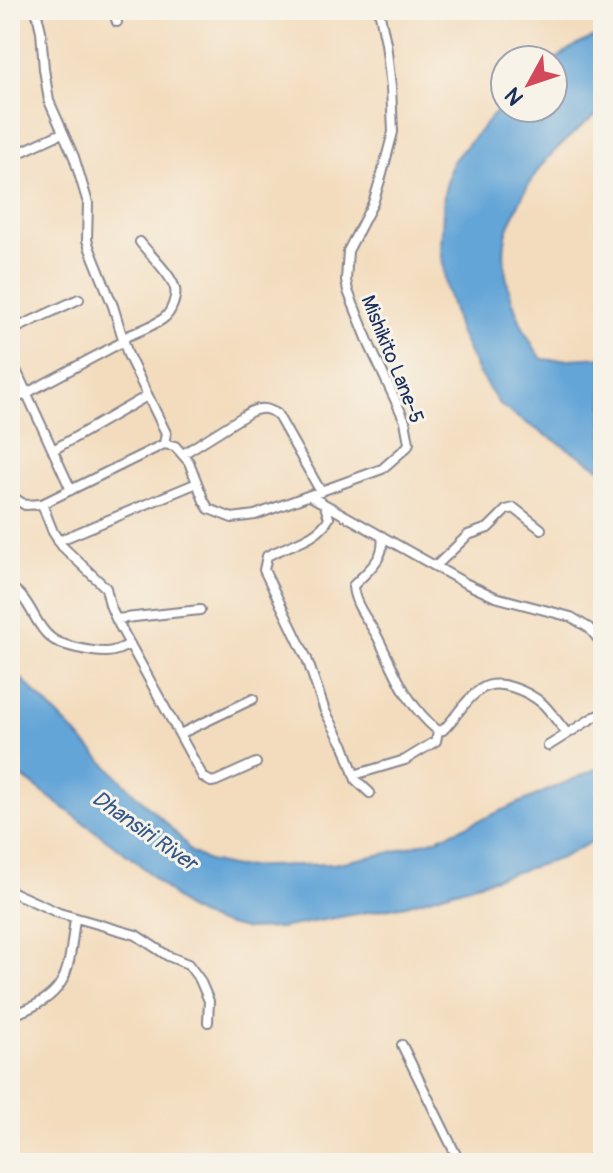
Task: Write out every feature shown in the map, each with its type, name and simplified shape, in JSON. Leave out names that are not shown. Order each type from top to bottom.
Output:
[{"type":"street","points":[[36,10],[49,101],[74,157],[88,203],[87,240],[123,340],[166,433],[164,444]]},
{"type":"street","points":[[113,10],[117,22]]},
{"type":"street","name":"Mishikito Lane-5","points":[[321,492],[382,469],[409,443],[405,421],[370,346],[346,280],[348,251],[373,203],[393,132],[390,76],[379,10]]},
{"type":"street","points":[[10,157],[62,133]]},
{"type":"street","points":[[10,402],[164,318],[172,306],[175,289],[140,242]]},
{"type":"street","points":[[10,331],[79,299]]},
{"type":"street","points":[[10,357],[71,490]]},
{"type":"street","points":[[53,450],[147,396]]},
{"type":"street","points":[[10,495],[25,505],[42,504],[164,444],[175,446],[189,462],[209,509],[232,518],[255,515],[321,492],[277,414],[265,408],[250,412],[183,454]]},
{"type":"street","points":[[58,541],[197,483]]},
{"type":"street","points":[[310,496],[495,597],[571,617],[589,628],[603,645]]},
{"type":"street","points":[[42,504],[58,541],[106,588],[116,619],[200,774],[207,780],[216,781],[256,763]]},
{"type":"street","points":[[325,506],[329,518],[324,527],[267,556],[264,570],[307,659],[325,711],[344,746],[354,775],[370,793]]},
{"type":"street","points":[[436,566],[468,535],[488,528],[506,510],[514,508],[541,529]]},
{"type":"street","points":[[382,536],[382,554],[353,586],[353,595],[409,702],[438,731]]},
{"type":"street","points":[[10,587],[28,603],[49,637],[60,643],[107,652],[130,644]]},
{"type":"street","points":[[116,619],[200,610]]},
{"type":"street","points":[[438,731],[443,730],[481,689],[497,683],[505,684],[541,703],[567,733]]},
{"type":"street","points":[[180,734],[253,699]]},
{"type":"street","points":[[548,746],[603,714]]},
{"type":"street","points":[[354,775],[405,760],[436,741],[438,731]]},
{"type":"street","points":[[10,891],[45,908],[136,935],[168,956],[188,964],[200,980],[209,1001],[208,1022]]},
{"type":"street","points":[[10,1016],[34,1008],[60,986],[70,960],[75,918]]},
{"type":"street","points":[[402,1045],[460,1163]]},
{"type":"water","points":[[603,32],[603,111],[564,142],[535,174],[508,227],[505,267],[518,317],[542,359],[603,357],[603,470],[499,404],[478,372],[459,332],[446,287],[441,248],[444,194],[452,162],[489,120],[489,124],[569,124],[569,49]]},
{"type":"water","name":"Dhansiri River","points":[[10,667],[166,823],[191,852],[208,861],[235,867],[333,864],[388,853],[437,839],[603,766],[603,836],[559,859],[406,905],[280,928],[245,929],[214,922],[187,909],[138,863],[10,768]]}]
